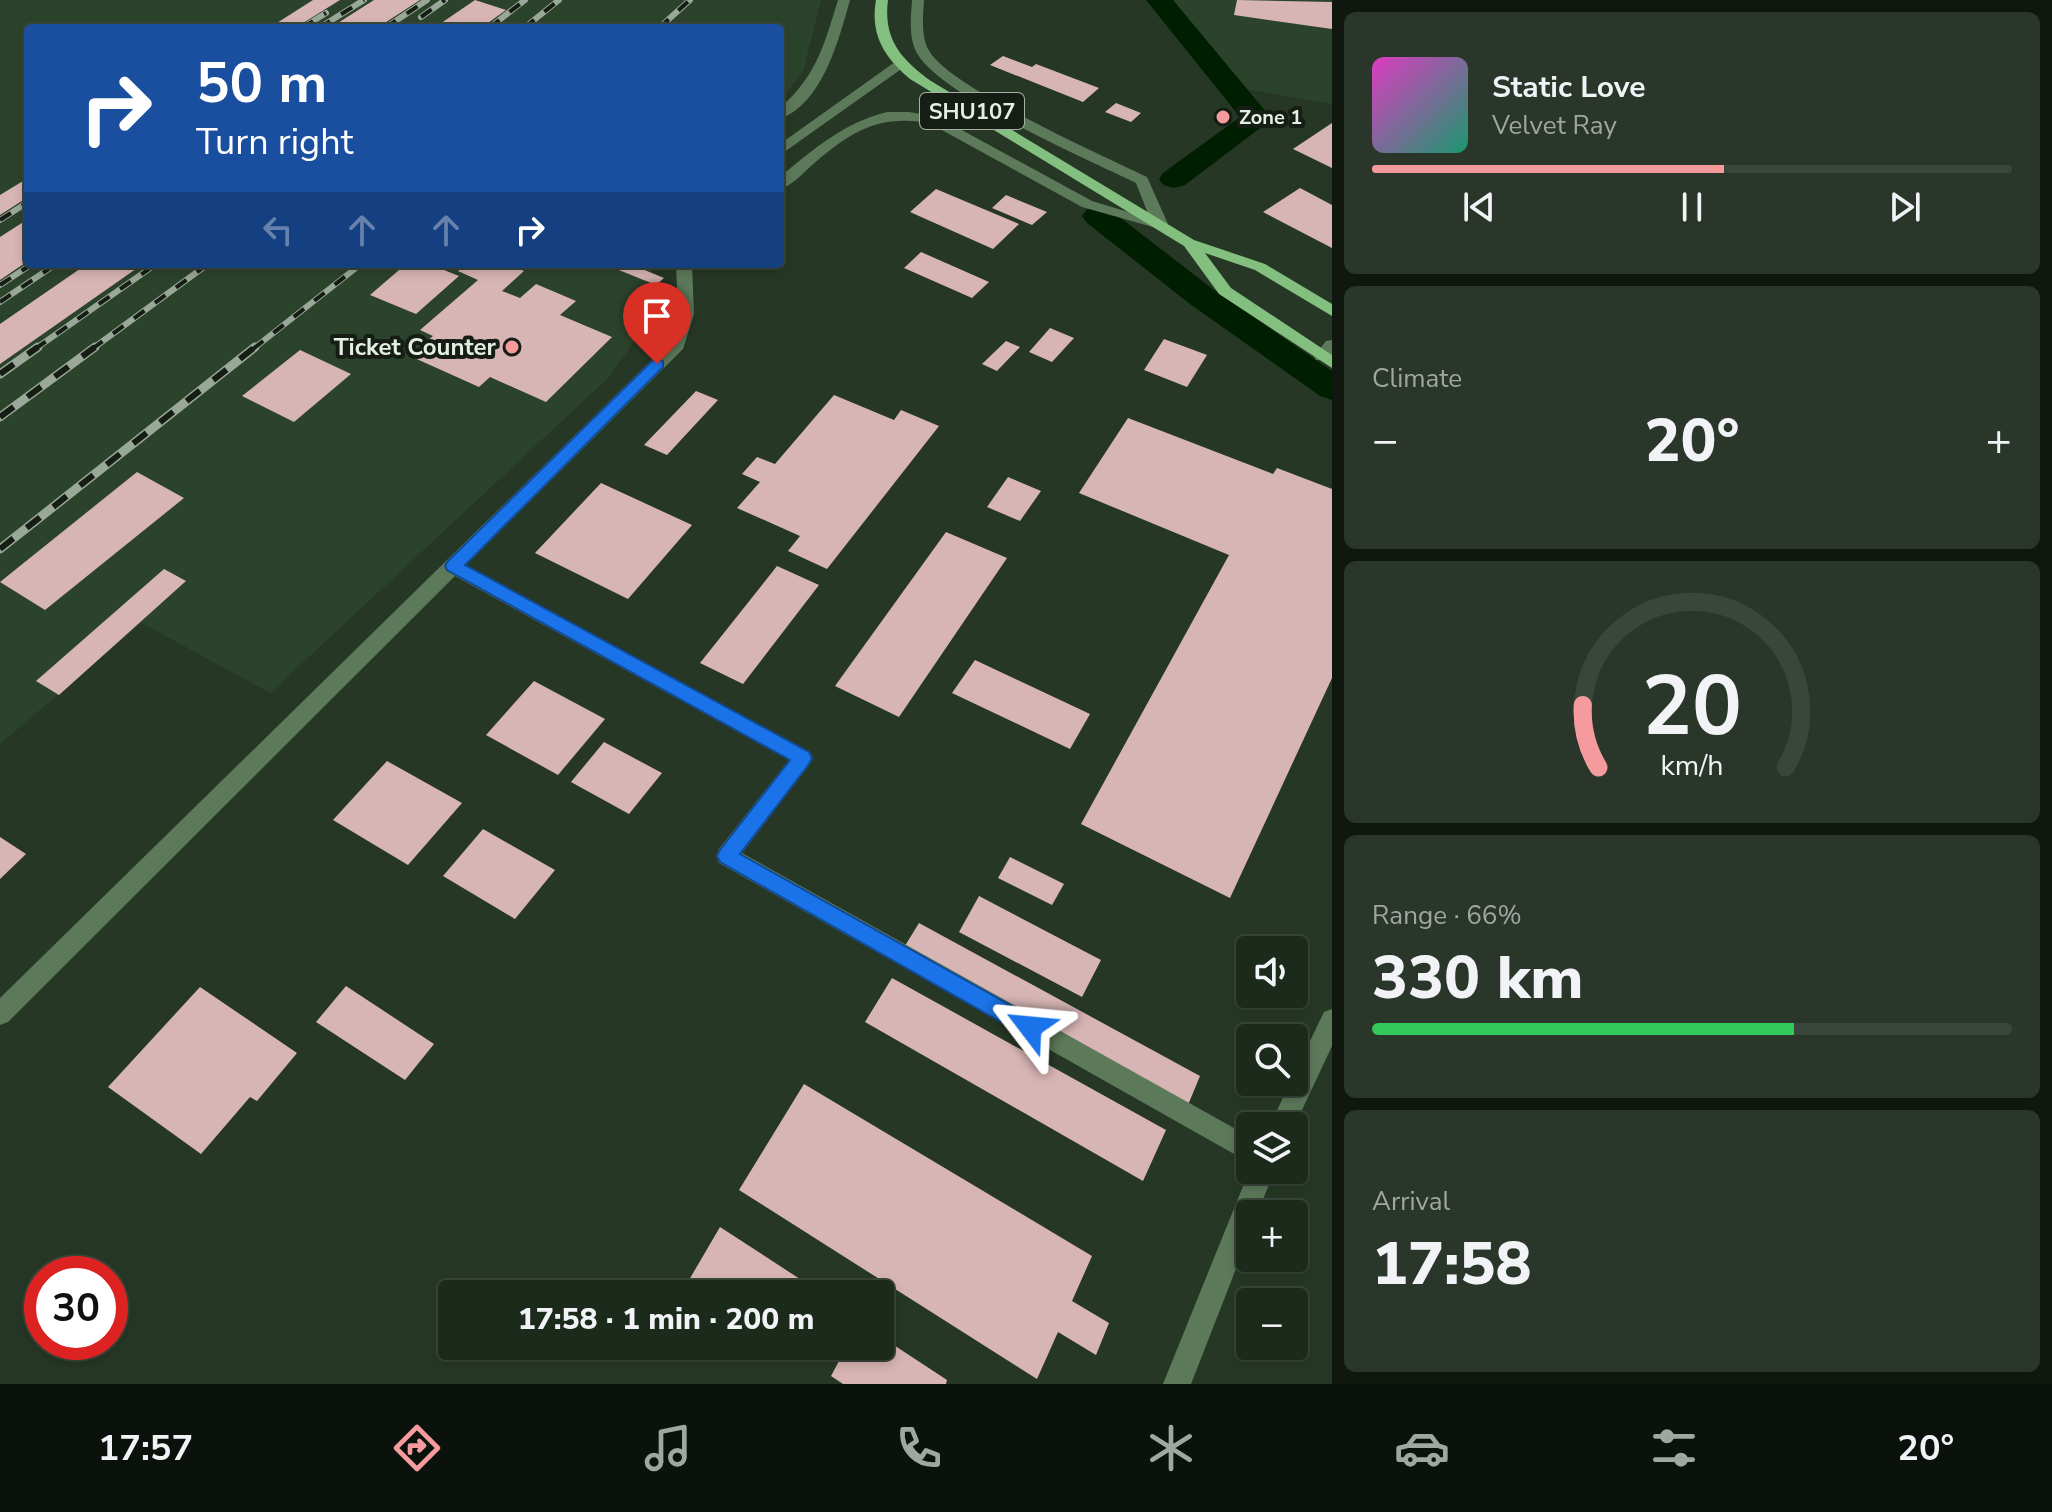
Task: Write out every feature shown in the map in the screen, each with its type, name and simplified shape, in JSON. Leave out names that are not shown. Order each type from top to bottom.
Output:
[{"type":"main road","name":"SHU107","points":[[882,0],[880,31],[900,65],[1189,243],[1260,267],[1332,311]]},
{"type":"main road","name":"SHU107","points":[[1189,243],[1225,291],[1329,355]]},
{"type":"street","points":[[784,112],[808,92],[823,71],[844,0]]},
{"type":"street","points":[[918,0],[916,24],[923,54],[943,74],[1019,118],[1142,180],[1160,224]]},
{"type":"street","points":[[784,147],[900,65]]},
{"type":"street","points":[[784,182],[849,128],[907,113],[933,120],[1087,204],[1160,224]]},
{"type":"street","points":[[0,1014],[677,345],[686,314],[684,268]]},
{"type":"street","points":[[453,566],[803,758],[727,856],[1236,1143]]},
{"type":"street","points":[[1289,1112],[1332,1020]]},
{"type":"street","points":[[1177,1384],[1256,1184]]},
{"type":"shaded area","points":[[0,0],[821,0],[803,71],[784,97],[784,24],[24,24],[24,268],[653,268],[639,335],[607,379],[270,693],[142,623],[0,744]]},
{"type":"shaded area","points":[[1154,0],[1332,0],[1332,104],[1246,89]]},
{"type":"building","points":[[313,0],[340,0],[301,24],[275,24]]},
{"type":"building","points":[[374,0],[420,0],[383,24],[336,24]]},
{"type":"building","points":[[475,0],[506,10],[487,24],[440,24]]},
{"type":"building","points":[[1237,0],[1332,2],[1332,29],[1234,15]]},
{"type":"building","points":[[1003,56],[1032,67],[1036,64],[1099,88],[1083,102],[990,65]]},
{"type":"building","points":[[1116,103],[1141,113],[1131,122],[1105,112]]},
{"type":"building","points":[[1332,123],[1332,168],[1293,149]]},
{"type":"building","points":[[24,180],[24,200],[0,215],[0,195]]},
{"type":"building","points":[[1300,188],[1332,205],[1332,248],[1263,212]]},
{"type":"building","points":[[936,189],[1019,224],[993,249],[910,212]]},
{"type":"building","points":[[1006,195],[1047,212],[1032,225],[992,208]]},
{"type":"building","points":[[24,222],[24,264],[0,280],[0,237]]},
{"type":"building","points":[[921,252],[989,282],[972,298],[904,268]]},
{"type":"building","points":[[81,268],[137,268],[0,364],[0,324]]},
{"type":"building","points":[[401,268],[439,268],[459,276],[416,314],[370,295]]},
{"type":"building","name":"Ticket Counter","points":[[462,268],[517,268],[524,271],[502,291],[520,298],[536,284],[576,301],[560,315],[612,337],[546,402],[490,377],[479,387],[410,356],[433,336],[420,330],[478,280],[458,271]]},
{"type":"building","points":[[614,268],[640,268],[664,278],[656,285]]},
{"type":"building","points":[[1050,328],[1074,338],[1052,362],[1029,352]]},
{"type":"building","points":[[1164,339],[1207,355],[1187,387],[1144,370]]},
{"type":"building","points":[[1006,341],[1020,347],[997,371],[982,364]]},
{"type":"building","points":[[300,350],[351,374],[294,422],[242,396]]},
{"type":"building","points":[[696,391],[718,400],[667,455],[644,445]]},
{"type":"building","points":[[834,395],[894,420],[901,410],[939,426],[827,569],[788,551],[800,536],[737,508],[760,482],[742,474],[757,457],[775,464]]},
{"type":"building","points":[[1128,418],[1273,474],[1277,468],[1332,489],[1332,678],[1230,898],[1081,824],[1229,555],[1079,493]]},
{"type":"building","points":[[137,472],[184,498],[45,610],[0,582]]},
{"type":"building","points":[[1008,477],[1041,491],[1020,521],[987,507]]},
{"type":"building","points":[[601,483],[692,525],[628,599],[535,553]]},
{"type":"building","points":[[946,532],[1007,558],[899,717],[835,686]]},
{"type":"building","points":[[777,566],[819,585],[743,684],[700,663]]},
{"type":"building","points":[[164,569],[186,581],[59,695],[36,681]]},
{"type":"building","points":[[975,660],[1090,714],[1070,749],[952,693]]},
{"type":"building","points":[[534,681],[605,719],[558,775],[486,735]]},
{"type":"building","points":[[604,742],[662,773],[629,814],[571,782]]},
{"type":"building","points":[[387,761],[462,803],[408,865],[333,820]]},
{"type":"building","points":[[483,829],[555,870],[515,919],[443,876]]},
{"type":"building","points":[[0,837],[26,854],[0,879]]},
{"type":"building","points":[[1010,857],[1064,884],[1052,905],[998,878]]},
{"type":"building","points":[[979,896],[1101,960],[1082,997],[959,932]]},
{"type":"building","points":[[919,923],[1200,1076],[1188,1105],[903,949]]},
{"type":"building","points":[[892,978],[1166,1130],[1143,1181],[865,1022]]},
{"type":"building","points":[[346,986],[434,1044],[405,1080],[316,1022]]},
{"type":"building","points":[[200,987],[297,1053],[257,1101],[250,1097],[201,1154],[108,1087]]},
{"type":"building","points":[[804,1084],[1092,1256],[1072,1301],[1109,1323],[1096,1355],[1058,1332],[1037,1379],[894,1288],[894,1280],[881,1280],[739,1190]]},
{"type":"building","points":[[720,1227],[801,1280],[689,1280]]},
{"type":"building","points":[[894,1345],[947,1380],[946,1384],[843,1384],[831,1376],[840,1360],[894,1360]]},
{"type":"waterway","points":[[1159,0],[1257,119],[1174,179]]},
{"type":"waterway","points":[[1098,216],[1202,297],[1332,388]]},
{"type":"railway","points":[[325,24],[364,0]]},
{"type":"railway","points":[[391,24],[427,0]]},
{"type":"railway","points":[[421,17],[445,0]]},
{"type":"railway","points":[[494,24],[525,0]]},
{"type":"railway","points":[[529,24],[559,0]]},
{"type":"railway","points":[[663,24],[690,0]]},
{"type":"railway","points":[[308,24],[326,13]]},
{"type":"railway","points":[[0,220],[24,205]]},
{"type":"railway","points":[[0,285],[26,268]]},
{"type":"railway","points":[[0,302],[50,268]]},
{"type":"railway","points":[[35,349],[150,268]]},
{"type":"railway","points":[[92,349],[203,268]]},
{"type":"railway","points":[[253,349],[356,268]]},
{"type":"railway","points":[[0,374],[38,347]]},
{"type":"railway","points":[[0,417],[95,347]]},
{"type":"railway","points":[[0,549],[255,347]]},
{"type":"place","name":"Zone 1","points":[[1223,117]]},
{"type":"place","name":"Ticket Counter","points":[[512,347]]},
{"type":"route","points":[[657,364],[453,566],[803,758],[727,856],[1030,1027]]}]
